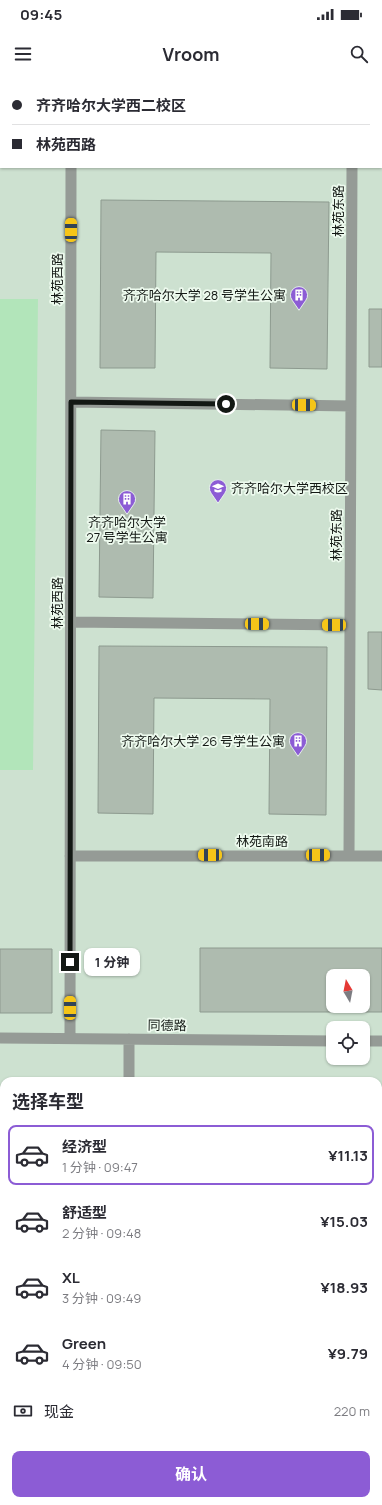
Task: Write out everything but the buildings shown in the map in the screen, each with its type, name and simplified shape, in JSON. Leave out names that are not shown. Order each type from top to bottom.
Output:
[{"type":"street","name":"林苑西路","points":[[70,1038],[71,168]]},
{"type":"street","name":"林苑东路","points":[[349,855],[352,168]]},
{"type":"street","points":[[71,402],[351,406]]},
{"type":"street","points":[[71,622],[350,625]]},
{"type":"street","name":"林苑南路","points":[[70,856],[382,856]]},
{"type":"street","name":"同德路","points":[[0,1038],[326,1041]]},
{"type":"street","points":[[129,1039],[130,1077]]},
{"type":"street","points":[[370,1041],[382,1041]]},
{"type":"shaded area","name":"齐齐哈尔大学西校区","points":[[0,168],[382,168],[382,1077],[0,1077]]},
{"type":"green space","points":[[0,299],[38,299],[33,770],[0,770]]},
{"type":"place","name":"齐齐哈尔大学 28 号学生公寓","points":[[299,310]]},
{"type":"place","name":"齐齐哈尔大学西校区","points":[[218,503]]},
{"type":"place","name":"齐齐哈尔大学 27 号学生公寓","points":[[127,514]]},
{"type":"place","name":"齐齐哈尔大学 26 号学生公寓","points":[[298,756]]},
{"type":"route","points":[[70,962],[71,402],[226,404]]}]
